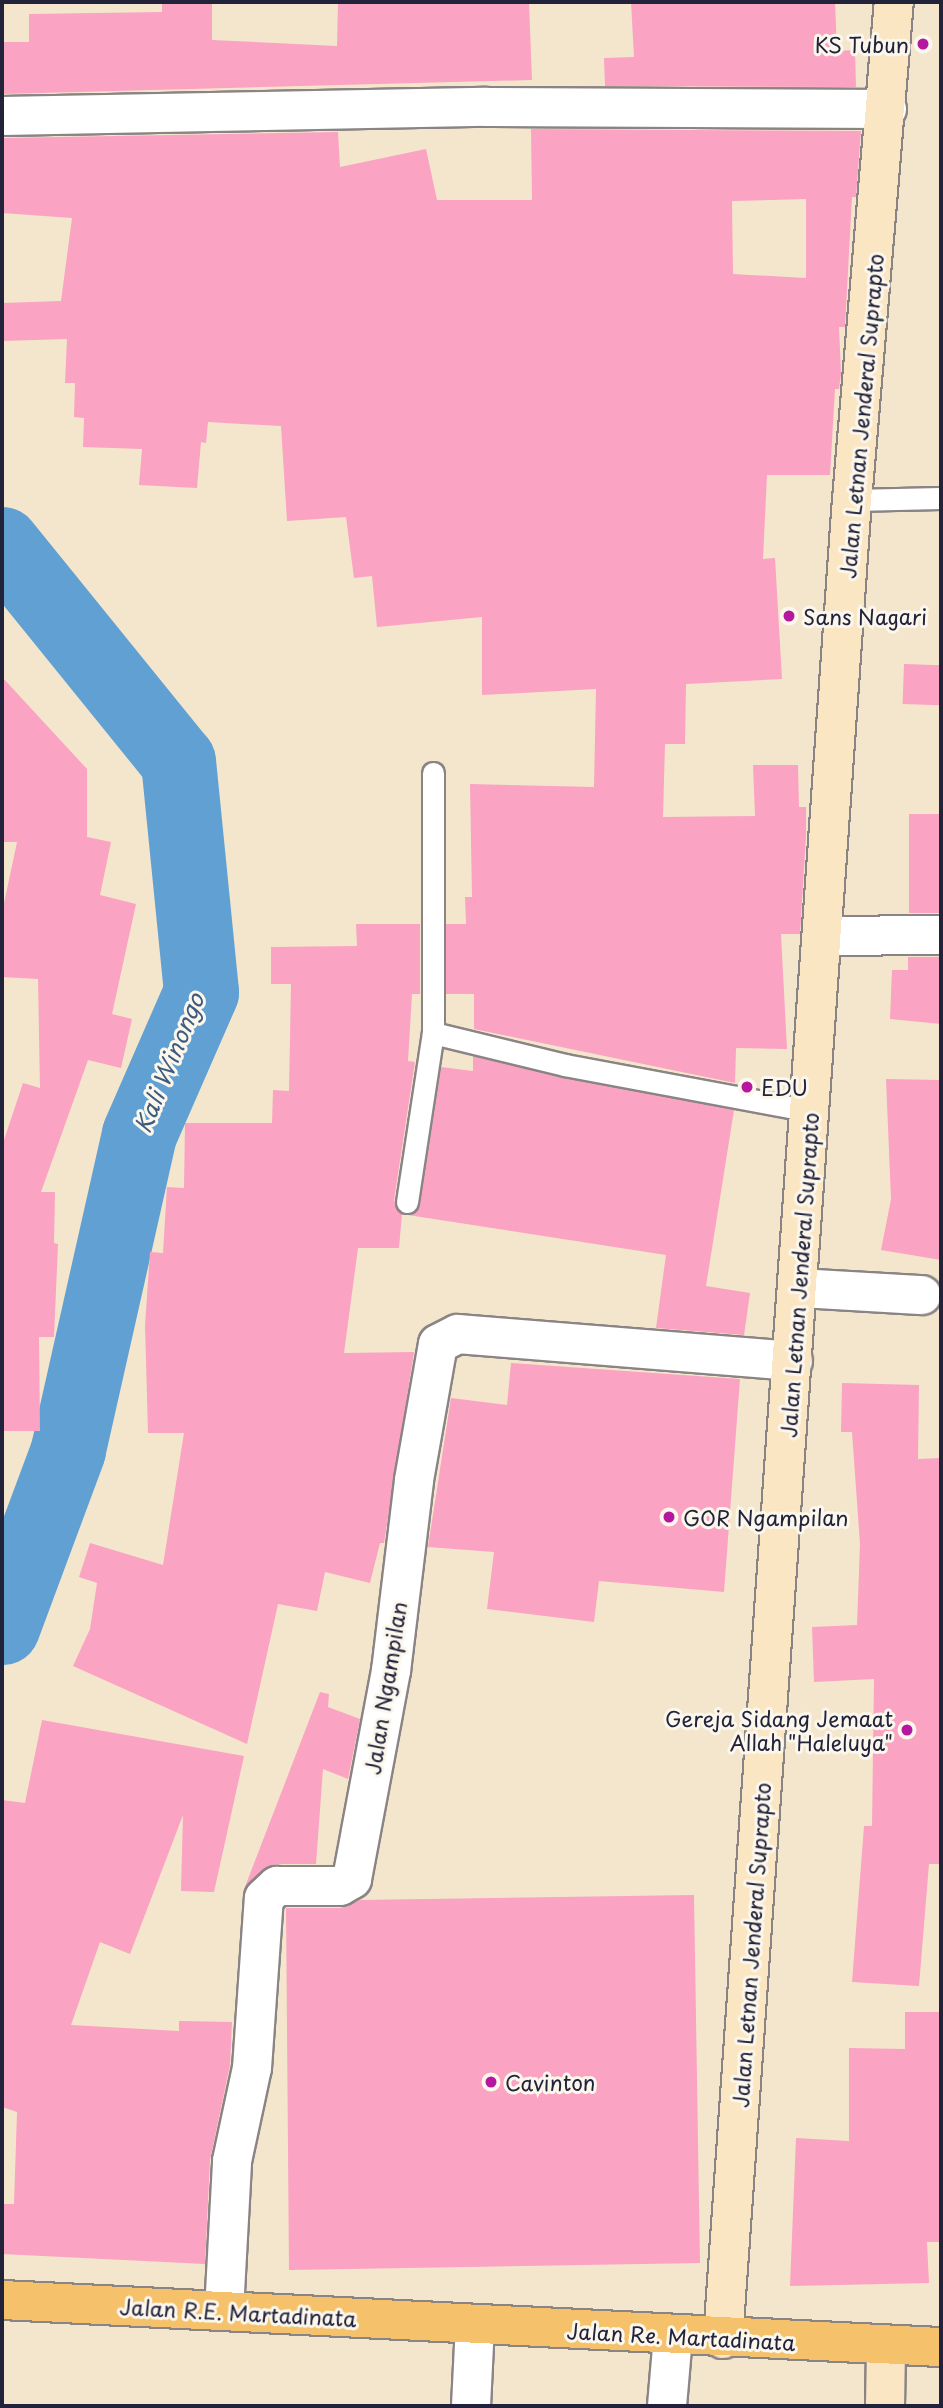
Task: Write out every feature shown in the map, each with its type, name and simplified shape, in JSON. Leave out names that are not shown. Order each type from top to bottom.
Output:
[{"type":"main road","name":"Jalan Letnan Jenderal Suprapto","points":[[723,2339],[824,936],[852,500],[894,2]]},
{"type":"main road","name":"Jalan R.E. Martadinata","points":[[2,2300],[475,2325]]},
{"type":"main road","name":"Jalan Re. Martadinata","points":[[475,2325],[723,2339],[941,2347]]},
{"type":"main road","points":[[885,2406],[886,2346]]},
{"type":"street","points":[[2,116],[486,107],[887,108]]},
{"type":"street","points":[[824,936],[941,934]]},
{"type":"street","points":[[799,1288],[922,1295]]},
{"type":"street","name":"Jalan Ngampilan","points":[[225,2311],[232,2161],[252,2068],[264,1898],[277,1886],[340,1886],[352,1879],[391,1671],[414,1480],[438,1344],[458,1334],[793,1360]]},
{"type":"street","points":[[471,2406],[475,2325]]},
{"type":"street","points":[[667,2406],[673,2336]]},
{"type":"lane","points":[[852,500],[941,498]]},
{"type":"lane","points":[[407,1202],[433,1033],[433,773]]},
{"type":"lane","points":[[433,1033],[565,1065],[811,1111]]},
{"type":"building","points":[[162,2],[212,2],[212,40],[337,46],[338,2],[529,2],[532,80],[2,94],[2,42],[29,42],[29,14],[162,12]]},
{"type":"building","points":[[631,2],[835,2],[837,51],[855,50],[856,87],[605,86],[604,58],[634,57]]},
{"type":"building","points":[[531,129],[861,131],[856,197],[852,197],[845,327],[839,327],[841,374],[839,389],[835,389],[830,475],[767,475],[763,559],[775,558],[782,679],[686,684],[685,744],[665,744],[663,817],[755,816],[753,765],[798,765],[799,807],[806,807],[806,836],[800,934],[781,934],[787,1049],[736,1048],[735,1083],[474,1029],[474,994],[446,994],[446,924],[466,924],[465,897],[472,897],[470,784],[594,787],[596,689],[482,695],[482,617],[377,627],[372,576],[354,578],[346,517],[287,521],[281,426],[208,422],[206,443],[201,442],[197,488],[139,485],[142,449],[83,447],[84,418],[74,417],[75,383],[65,383],[67,339],[2,341],[2,303],[61,301],[72,218],[2,213],[2,138],[338,132],[340,167],[426,149],[437,200],[532,200]],"holes":[[[806,199],[806,278],[733,274],[732,201]]]},
{"type":"building","points":[[904,664],[941,665],[940,705],[903,704]]},
{"type":"building","points":[[2,677],[87,769],[87,837],[111,842],[100,895],[136,904],[112,1014],[132,1019],[121,1068],[88,1060],[41,1192],[55,1192],[54,1243],[58,1244],[54,1337],[39,1337],[40,1431],[2,1431],[2,1146],[23,1083],[40,1088],[38,979],[2,977],[2,913],[17,842],[2,842]]},
{"type":"building","points":[[909,814],[941,814],[941,913],[909,913]]},
{"type":"building","points":[[356,924],[420,924],[420,994],[412,994],[408,1061],[415,1062],[394,1200],[402,1214],[399,1248],[358,1248],[344,1353],[414,1352],[384,1543],[380,1543],[370,1583],[325,1572],[317,1611],[278,1604],[247,1744],[73,1666],[90,1629],[97,1583],[79,1577],[90,1543],[163,1565],[184,1433],[148,1433],[145,1325],[150,1252],[163,1253],[167,1187],[184,1188],[185,1123],[272,1123],[273,1090],[289,1091],[291,984],[271,984],[271,947],[357,946]]},
{"type":"building","points":[[908,957],[941,957],[941,1024],[890,1019],[892,970],[908,970]]},
{"type":"building","points":[[473,1056],[734,1110],[706,1286],[750,1293],[744,1335],[656,1328],[666,1255],[408,1215],[420,1204],[441,1067],[473,1071]]},
{"type":"building","points":[[886,1079],[941,1080],[941,1260],[881,1250],[891,1199]]},
{"type":"building","points":[[511,1363],[740,1379],[724,1592],[599,1581],[594,1622],[487,1609],[494,1552],[428,1547],[451,1398],[507,1405]]},
{"type":"building","points":[[842,1383],[919,1385],[918,1459],[941,1458],[941,1864],[929,1864],[919,1986],[852,1982],[864,1826],[872,1826],[874,1679],[814,1682],[812,1627],[857,1625],[860,1544],[852,1432],[841,1432]]},
{"type":"building","points":[[320,1692],[329,1694],[328,1707],[360,1719],[348,1779],[323,1769],[316,1864],[276,1864],[262,1870],[243,1892]]},
{"type":"building","points":[[42,1720],[244,1756],[214,1892],[181,1891],[183,1815],[130,1954],[100,1942],[71,2025],[179,2031],[179,2021],[232,2022],[230,2065],[210,2160],[205,2264],[2,2254],[2,2204],[14,2204],[17,2112],[2,2107],[2,1800],[25,1803]]},
{"type":"building","name":"Cavinton","points":[[694,1895],[700,2263],[289,2270],[286,1908],[340,1908],[360,1900]]},
{"type":"building","points":[[905,2012],[941,2012],[941,2242],[927,2242],[929,2283],[790,2286],[796,2138],[849,2141],[849,2048],[905,2049]]},
{"type":"waterway","name":"Kali Winongo","points":[[2,544],[178,761],[201,992],[139,1134],[68,1450],[2,1627]]},
{"type":"place","name":"KS Tubun","points":[[923,44]]},
{"type":"place","name":"Sans Nagari","points":[[789,616]]},
{"type":"place","name":"EDU","points":[[747,1087]]},
{"type":"place","name":"GOR Ngampilan","points":[[669,1517]]},
{"type":"place","name":"Gereja Sidang Jemaat Allah \"Haleluya\"","points":[[907,1730]]},
{"type":"place","name":"Cavinton","points":[[491,2082]]}]
